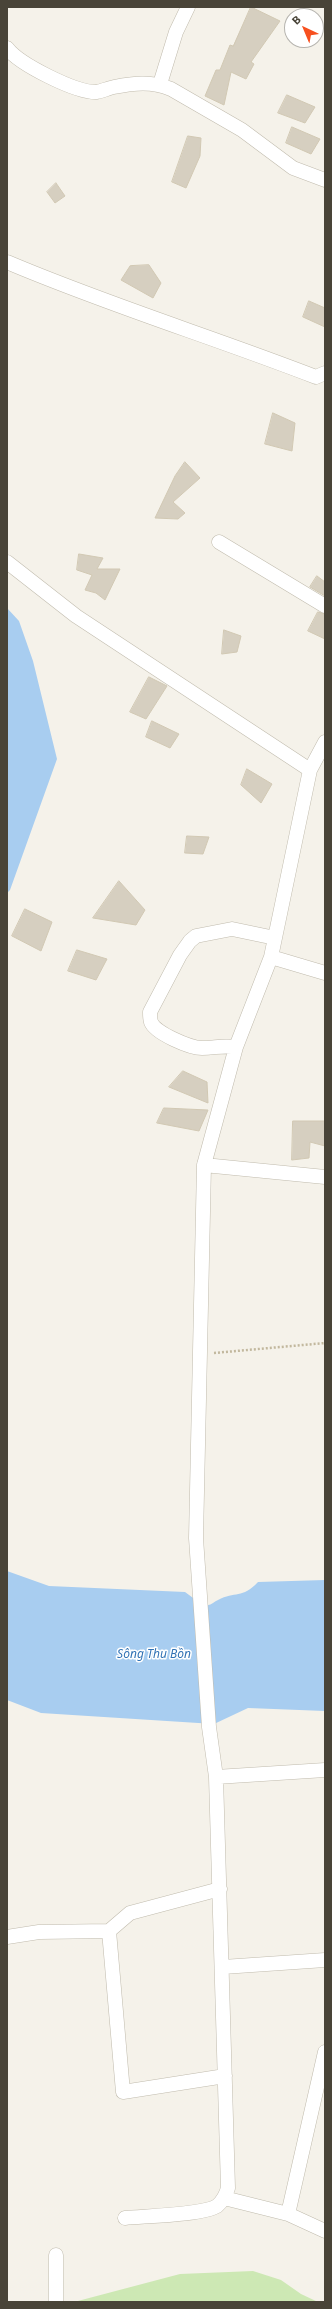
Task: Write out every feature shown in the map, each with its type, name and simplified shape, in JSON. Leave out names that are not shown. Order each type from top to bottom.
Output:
[{"type":"street","points":[[160,84],[176,32],[188,7]]},
{"type":"street","points":[[7,48],[32,68],[77,88],[96,92],[146,82],[160,84],[242,130],[293,168],[325,180]]},
{"type":"street","points":[[7,262],[65,287],[241,348],[316,377],[325,373]]},
{"type":"street","points":[[219,542],[325,606]]},
{"type":"street","points":[[7,562],[76,616],[310,770]]},
{"type":"street","points":[[125,2218],[208,2210],[216,2206],[224,2198],[228,2188],[223,1967],[216,1777],[209,1727],[196,1538],[204,1165],[236,1047],[271,957],[310,770],[325,742]]},
{"type":"street","points":[[236,1047],[218,1045],[202,1048],[178,1042],[154,1026],[150,1021],[150,1012],[180,955],[190,941],[196,936],[232,929],[275,938]]},
{"type":"street","points":[[271,957],[325,973]]},
{"type":"street","points":[[204,1165],[325,1177]]},
{"type":"street","points":[[216,1777],[325,1770]]},
{"type":"street","points":[[7,1937],[39,1932],[109,1931],[130,1913],[220,1889]]},
{"type":"street","points":[[109,1931],[124,2092],[225,2076]]},
{"type":"street","points":[[223,1967],[325,1960]]},
{"type":"street","points":[[288,2214],[325,2052]]},
{"type":"street","points":[[224,2198],[288,2214],[325,2231]]},
{"type":"street","points":[[56,2255],[56,2302]]},
{"type":"path","points":[[200,1354],[325,1343]]},
{"type":"green space","points":[[253,2271],[281,2280],[301,2294],[318,2302],[74,2302],[180,2274]]},
{"type":"water","points":[[7,608],[19,621],[33,661],[57,759],[10,890],[7,893]]},
{"type":"water","name":"Sông Thu Bồn","points":[[7,1571],[49,1586],[185,1592],[204,1606],[224,1597],[243,1593],[258,1582],[325,1580],[325,1711],[248,1708],[214,1724],[41,1713],[7,1700]]},
{"type":"building","points":[[251,7],[280,21],[251,62],[254,64],[246,79],[231,72],[224,105],[205,96],[216,70],[220,70],[230,45],[233,46]]},
{"type":"building","points":[[287,95],[315,107],[305,123],[278,113]]},
{"type":"building","points":[[292,127],[320,139],[311,154],[286,143]]},
{"type":"building","points":[[188,136],[201,138],[200,156],[186,188],[172,182]]},
{"type":"building","points":[[56,183],[65,196],[55,203],[47,192]]},
{"type":"building","points":[[149,265],[161,283],[153,298],[121,280],[130,266]]},
{"type":"building","points":[[309,301],[325,308],[325,327],[303,317]]},
{"type":"building","points":[[273,413],[295,423],[292,451],[265,444]]},
{"type":"building","points":[[185,462],[200,478],[173,502],[185,513],[178,519],[155,518],[175,476]]},
{"type":"building","points":[[79,554],[103,558],[97,569],[120,569],[105,600],[96,593],[85,590],[92,575],[77,570]]},
{"type":"building","points":[[317,576],[325,582],[325,596],[310,587]]},
{"type":"building","points":[[318,612],[325,614],[325,639],[308,631]]},
{"type":"building","points":[[224,630],[241,636],[237,652],[222,654]]},
{"type":"building","points":[[149,677],[167,686],[146,719],[130,712]]},
{"type":"building","points":[[152,721],[179,734],[170,748],[146,737]]},
{"type":"building","points":[[247,769],[272,784],[261,803],[241,785]]},
{"type":"building","points":[[187,836],[209,837],[203,854],[185,853]]},
{"type":"building","points":[[119,881],[145,910],[136,925],[93,918]]},
{"type":"building","points":[[25,909],[52,922],[41,951],[12,936]]},
{"type":"building","points":[[77,950],[107,959],[96,980],[68,971]]},
{"type":"building","points":[[183,1071],[207,1082],[208,1103],[169,1087]]},
{"type":"building","points":[[164,1108],[208,1110],[199,1131],[157,1123]]},
{"type":"building","points":[[293,1121],[325,1121],[325,1146],[310,1142],[309,1158],[292,1160]]}]
